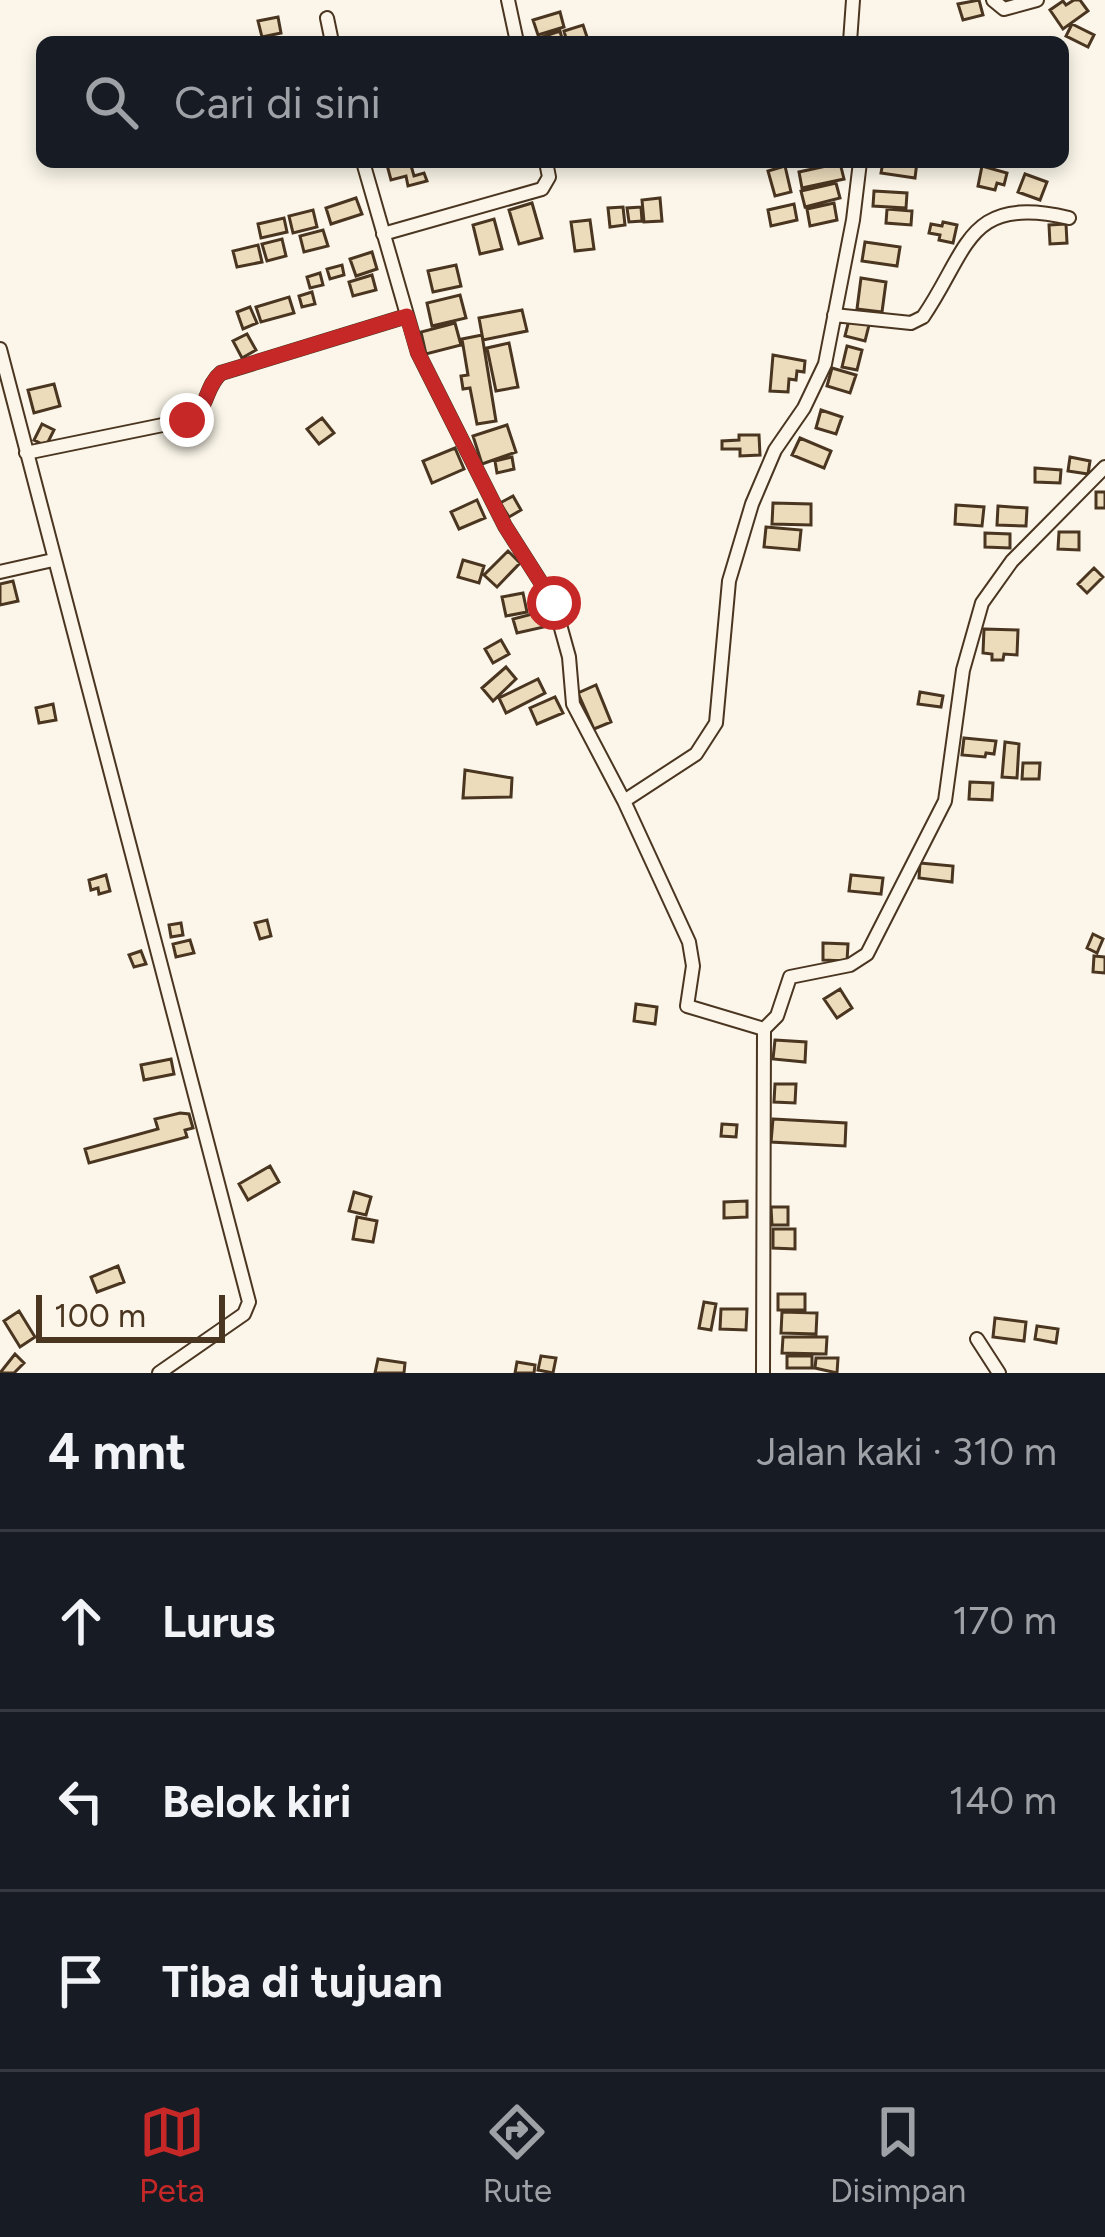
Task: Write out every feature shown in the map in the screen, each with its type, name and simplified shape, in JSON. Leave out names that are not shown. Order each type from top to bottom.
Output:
[{"type":"street","points":[[508,0],[517,36]]},
{"type":"street","points":[[850,36],[853,0]]},
{"type":"street","points":[[993,0],[1004,9],[1037,0]]},
{"type":"street","points":[[327,18],[331,36]]},
{"type":"street","points":[[365,168],[418,353],[505,526],[554,603],[569,657],[573,704],[689,943],[693,966],[687,1006],[764,1029]]},
{"type":"street","points":[[383,234],[542,189],[549,178],[547,168]]},
{"type":"street","points":[[624,801],[696,754],[716,722],[729,581],[775,450],[804,408],[825,364],[859,168]]},
{"type":"street","points":[[834,315],[911,323],[923,317],[979,225],[1021,213],[1069,218]]},
{"type":"street","points":[[26,453],[187,420],[202,409],[221,373],[407,316]]},
{"type":"street","points":[[0,350],[249,1302],[244,1314],[159,1373]]},
{"type":"street","points":[[764,1373],[764,1029],[777,1016],[790,976],[850,965],[867,953],[945,801],[963,670],[982,603],[1012,561],[1105,467]]},
{"type":"street","points":[[0,572],[53,560]]},
{"type":"street","points":[[977,1339],[999,1373]]},
{"type":"building","points":[[979,0],[983,15],[963,20],[958,4]]},
{"type":"building","points":[[1080,0],[1088,11],[1063,29],[1050,10]]},
{"type":"building","points":[[560,12],[564,27],[538,35],[533,20]]},
{"type":"building","points":[[278,17],[281,33],[262,36],[258,21]]},
{"type":"building","points":[[1072,24],[1094,35],[1088,47],[1066,36]]},
{"type":"building","points":[[583,25],[587,36],[565,36],[564,31]]},
{"type":"building","points":[[388,168],[412,168],[414,176],[424,173],[427,181],[408,186],[406,176],[391,180]]},
{"type":"building","points":[[785,168],[791,192],[775,196],[768,171]]},
{"type":"building","points":[[841,168],[844,179],[802,188],[799,172]]},
{"type":"building","points":[[882,168],[916,168],[915,178],[881,173]]},
{"type":"building","points":[[982,168],[1007,173],[1004,185],[997,183],[995,190],[978,186]]},
{"type":"building","points":[[1025,174],[1047,182],[1040,200],[1018,192]]},
{"type":"building","points":[[836,183],[840,198],[805,207],[801,191]]},
{"type":"building","points":[[874,191],[907,193],[906,208],[873,206]]},
{"type":"building","points":[[356,198],[362,214],[331,224],[326,208]]},
{"type":"building","points":[[660,198],[662,221],[644,222],[642,200]]},
{"type":"building","points":[[532,203],[542,238],[519,244],[509,210]]},
{"type":"building","points":[[834,203],[837,220],[810,226],[807,209]]},
{"type":"building","points":[[794,204],[797,220],[771,226],[768,210]]},
{"type":"building","points":[[623,207],[625,225],[610,227],[608,208]]},
{"type":"building","points":[[641,207],[642,221],[629,222],[627,208]]},
{"type":"building","points":[[887,209],[912,211],[911,225],[886,223]]},
{"type":"building","points":[[313,210],[317,227],[293,233],[289,216]]},
{"type":"building","points":[[284,218],[287,232],[261,238],[258,224]]},
{"type":"building","points":[[494,219],[502,249],[480,254],[473,225]]},
{"type":"building","points":[[590,220],[594,249],[575,251],[571,222]]},
{"type":"building","points":[[943,222],[957,225],[953,243],[929,233],[931,224],[942,226]]},
{"type":"building","points":[[1066,224],[1067,243],[1050,244],[1049,225]]},
{"type":"building","points":[[323,230],[328,246],[304,252],[300,236]]},
{"type":"building","points":[[282,239],[286,256],[267,261],[262,244]]},
{"type":"building","points":[[865,242],[900,247],[897,266],[862,261]]},
{"type":"building","points":[[258,245],[262,262],[237,267],[233,251]]},
{"type":"building","points":[[372,252],[377,269],[356,276],[350,259]]},
{"type":"building","points":[[342,265],[344,275],[330,279],[327,269]]},
{"type":"building","points":[[456,265],[461,286],[433,292],[428,271]]},
{"type":"building","points":[[320,273],[323,285],[310,288],[307,277]]},
{"type":"building","points":[[372,275],[376,290],[353,296],[349,282]]},
{"type":"building","points":[[861,278],[886,282],[882,312],[857,309]]},
{"type":"building","points":[[312,292],[315,304],[302,307],[299,296]]},
{"type":"building","points":[[460,295],[466,318],[432,326],[427,303]]},
{"type":"building","points":[[289,297],[294,313],[261,322],[256,307]]},
{"type":"building","points":[[250,307],[257,323],[243,329],[237,312]]},
{"type":"building","points":[[522,310],[527,331],[483,340],[479,318]]},
{"type":"building","points":[[849,320],[869,325],[865,341],[845,336]]},
{"type":"building","points":[[455,323],[461,345],[426,354],[421,332]]},
{"type":"building","points":[[247,334],[256,350],[242,358],[233,341]]},
{"type":"building","points":[[482,335],[496,421],[477,424],[470,388],[463,389],[461,376],[468,375],[462,339]]},
{"type":"building","points":[[509,343],[518,387],[496,391],[487,348]]},
{"type":"building","points":[[847,346],[862,350],[857,370],[842,367]]},
{"type":"building","points":[[773,355],[805,361],[804,372],[797,371],[796,380],[789,379],[788,392],[770,391]]},
{"type":"building","points":[[832,368],[856,375],[850,393],[827,386]]},
{"type":"building","points":[[54,384],[60,406],[34,413],[28,390]]},
{"type":"building","points":[[821,410],[842,417],[836,434],[816,428]]},
{"type":"building","points":[[322,418],[334,433],[319,444],[307,429]]},
{"type":"building","points":[[42,424],[54,430],[46,446],[34,440]]},
{"type":"building","points":[[507,425],[516,452],[482,464],[473,436]]},
{"type":"building","points":[[739,435],[759,435],[760,455],[740,456],[740,449],[722,449],[722,441],[739,440]]},
{"type":"building","points":[[800,438],[831,451],[824,468],[792,455]]},
{"type":"building","points":[[455,448],[464,469],[432,483],[423,461]]},
{"type":"building","points":[[512,457],[514,469],[497,473],[495,461]]},
{"type":"building","points":[[1070,457],[1090,461],[1088,474],[1068,471]]},
{"type":"building","points":[[1035,468],[1061,470],[1060,483],[1035,482]]},
{"type":"building","points":[[1096,492],[1105,492],[1105,508],[1096,508]]},
{"type":"building","points":[[513,496],[521,510],[509,517],[500,503]]},
{"type":"building","points":[[477,500],[485,518],[459,529],[451,512]]},
{"type":"building","points":[[773,503],[811,504],[811,525],[772,524]]},
{"type":"building","points":[[956,505],[984,507],[982,526],[955,524]]},
{"type":"building","points":[[998,506],[1027,508],[1026,526],[997,525]]},
{"type":"building","points":[[766,527],[801,530],[799,550],[764,547]]},
{"type":"building","points":[[1059,532],[1079,532],[1079,550],[1058,549]]},
{"type":"building","points":[[985,533],[1010,534],[1010,548],[985,547]]},
{"type":"building","points":[[508,551],[520,563],[497,587],[484,575]]},
{"type":"building","points":[[463,560],[484,566],[479,583],[458,577]]},
{"type":"building","points":[[1094,568],[1103,577],[1087,593],[1078,584]]},
{"type":"building","points":[[13,581],[18,601],[0,605],[0,584]]},
{"type":"building","points":[[523,593],[527,612],[506,616],[502,597]]},
{"type":"building","points":[[540,612],[544,627],[517,633],[513,619]]},
{"type":"building","points":[[984,629],[1018,630],[1017,655],[992,660],[992,654],[983,653]]},
{"type":"building","points":[[501,640],[509,654],[493,663],[485,649]]},
{"type":"building","points":[[506,667],[516,679],[493,701],[482,688]]},
{"type":"building","points":[[538,679],[545,693],[506,713],[499,698]]},
{"type":"building","points":[[596,685],[611,722],[594,729],[578,693]]},
{"type":"building","points":[[920,692],[943,696],[941,707],[918,704]]},
{"type":"building","points":[[555,697],[563,713],[537,724],[530,708]]},
{"type":"building","points":[[53,704],[56,720],[39,723],[36,708]]},
{"type":"building","points":[[964,738],[996,741],[994,754],[962,755]]},
{"type":"building","points":[[1005,742],[1019,744],[1017,778],[1002,777]]},
{"type":"building","points":[[1023,763],[1040,763],[1039,779],[1022,779]]},
{"type":"building","points":[[465,770],[512,778],[511,797],[463,798]]},
{"type":"building","points":[[970,782],[993,783],[992,800],[969,799]]},
{"type":"building","points":[[920,863],[953,866],[952,882],[919,878]]},
{"type":"building","points":[[106,875],[110,891],[91,890],[89,880]]},
{"type":"building","points":[[851,875],[883,878],[881,894],[849,891]]},
{"type":"building","points":[[267,920],[271,936],[260,939],[255,923]]},
{"type":"building","points":[[181,923],[183,935],[171,937],[169,925]]},
{"type":"building","points":[[1093,934],[1103,939],[1097,953],[1087,948]]},
{"type":"building","points":[[190,940],[194,953],[176,957],[173,944]]},
{"type":"building","points":[[823,943],[848,944],[847,961],[823,960]]},
{"type":"building","points":[[141,951],[146,964],[134,967],[129,955]]},
{"type":"building","points":[[1094,956],[1105,957],[1105,973],[1093,972]]},
{"type":"building","points":[[840,989],[852,1008],[837,1018],[824,999]]},
{"type":"building","points":[[636,1004],[657,1007],[655,1024],[634,1021]]},
{"type":"building","points":[[775,1040],[806,1042],[805,1062],[773,1059]]},
{"type":"building","points":[[171,1059],[174,1074],[144,1080],[141,1065]]},
{"type":"building","points":[[775,1084],[796,1084],[795,1103],[774,1102]]},
{"type":"building","points":[[189,1114],[193,1128],[185,1130],[187,1137],[89,1163],[85,1149],[158,1129],[155,1119]]},
{"type":"building","points":[[773,1119],[846,1123],[845,1146],[771,1142]]},
{"type":"building","points":[[722,1124],[737,1125],[736,1137],[721,1136]]},
{"type":"building","points":[[270,1166],[279,1182],[248,1200],[239,1184]]},
{"type":"building","points":[[354,1192],[371,1197],[366,1215],[349,1211]]},
{"type":"building","points":[[747,1201],[747,1217],[724,1218],[724,1202]]},
{"type":"building","points":[[771,1207],[788,1207],[788,1225],[772,1225]]},
{"type":"building","points":[[357,1217],[377,1221],[373,1242],[353,1239]]},
{"type":"building","points":[[773,1229],[795,1229],[795,1249],[773,1248]]},
{"type":"building","points":[[118,1266],[124,1282],[97,1292],[91,1277]]},
{"type":"building","points":[[778,1294],[805,1294],[805,1310],[778,1310]]},
{"type":"building","points":[[704,1302],[716,1304],[711,1330],[699,1328]]},
{"type":"building","points":[[721,1309],[747,1309],[746,1330],[720,1329]]},
{"type":"building","points":[[19,1311],[35,1337],[20,1347],[4,1321]]},
{"type":"building","points":[[782,1312],[817,1313],[816,1334],[781,1333]]},
{"type":"building","points":[[995,1318],[1026,1322],[1024,1341],[993,1337]]},
{"type":"building","points":[[1037,1326],[1058,1329],[1056,1343],[1035,1339]]},
{"type":"building","points":[[783,1337],[827,1337],[826,1354],[782,1353]]},
{"type":"building","points":[[15,1354],[24,1363],[14,1373],[0,1373]]},
{"type":"building","points":[[541,1356],[556,1358],[553,1373],[538,1370]]},
{"type":"building","points":[[787,1356],[812,1356],[812,1368],[787,1368]]},
{"type":"building","points":[[816,1358],[838,1358],[837,1373],[815,1368]]},
{"type":"building","points":[[378,1359],[405,1363],[404,1373],[375,1373]]},
{"type":"building","points":[[517,1362],[535,1365],[534,1373],[515,1373]]},
{"type":"route","points":[[187,420],[202,409],[221,373],[407,316],[418,353],[505,526],[554,603]]}]
